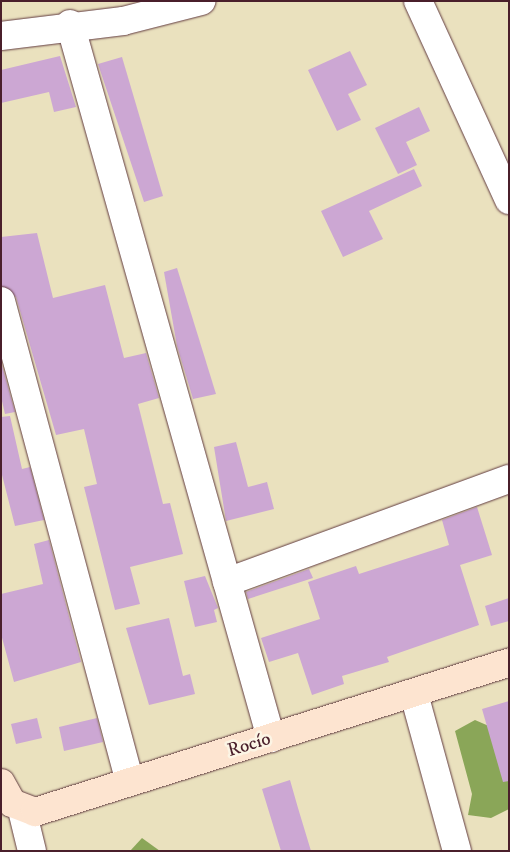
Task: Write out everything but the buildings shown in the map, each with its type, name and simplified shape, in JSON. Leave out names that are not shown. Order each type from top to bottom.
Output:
[{"type":"main road","name":"Rocío","points":[[22,810],[35,812],[509,663]]},
{"type":"main road","points":[[1,783],[12,804],[22,810]]},
{"type":"street","points":[[1,36],[70,24],[123,21],[201,1]]},
{"type":"street","points":[[418,1],[509,200]]},
{"type":"street","points":[[70,24],[271,738]]},
{"type":"street","points":[[1,301],[130,781]]},
{"type":"street","points":[[227,582],[509,479]]},
{"type":"street","points":[[414,694],[457,851]]},
{"type":"street","points":[[22,810],[32,851]]},
{"type":"green space","points":[[475,720],[498,730],[509,742],[509,809],[491,818],[468,815],[472,794],[455,731]]},
{"type":"green space","points":[[142,838],[160,851],[130,851]]}]
